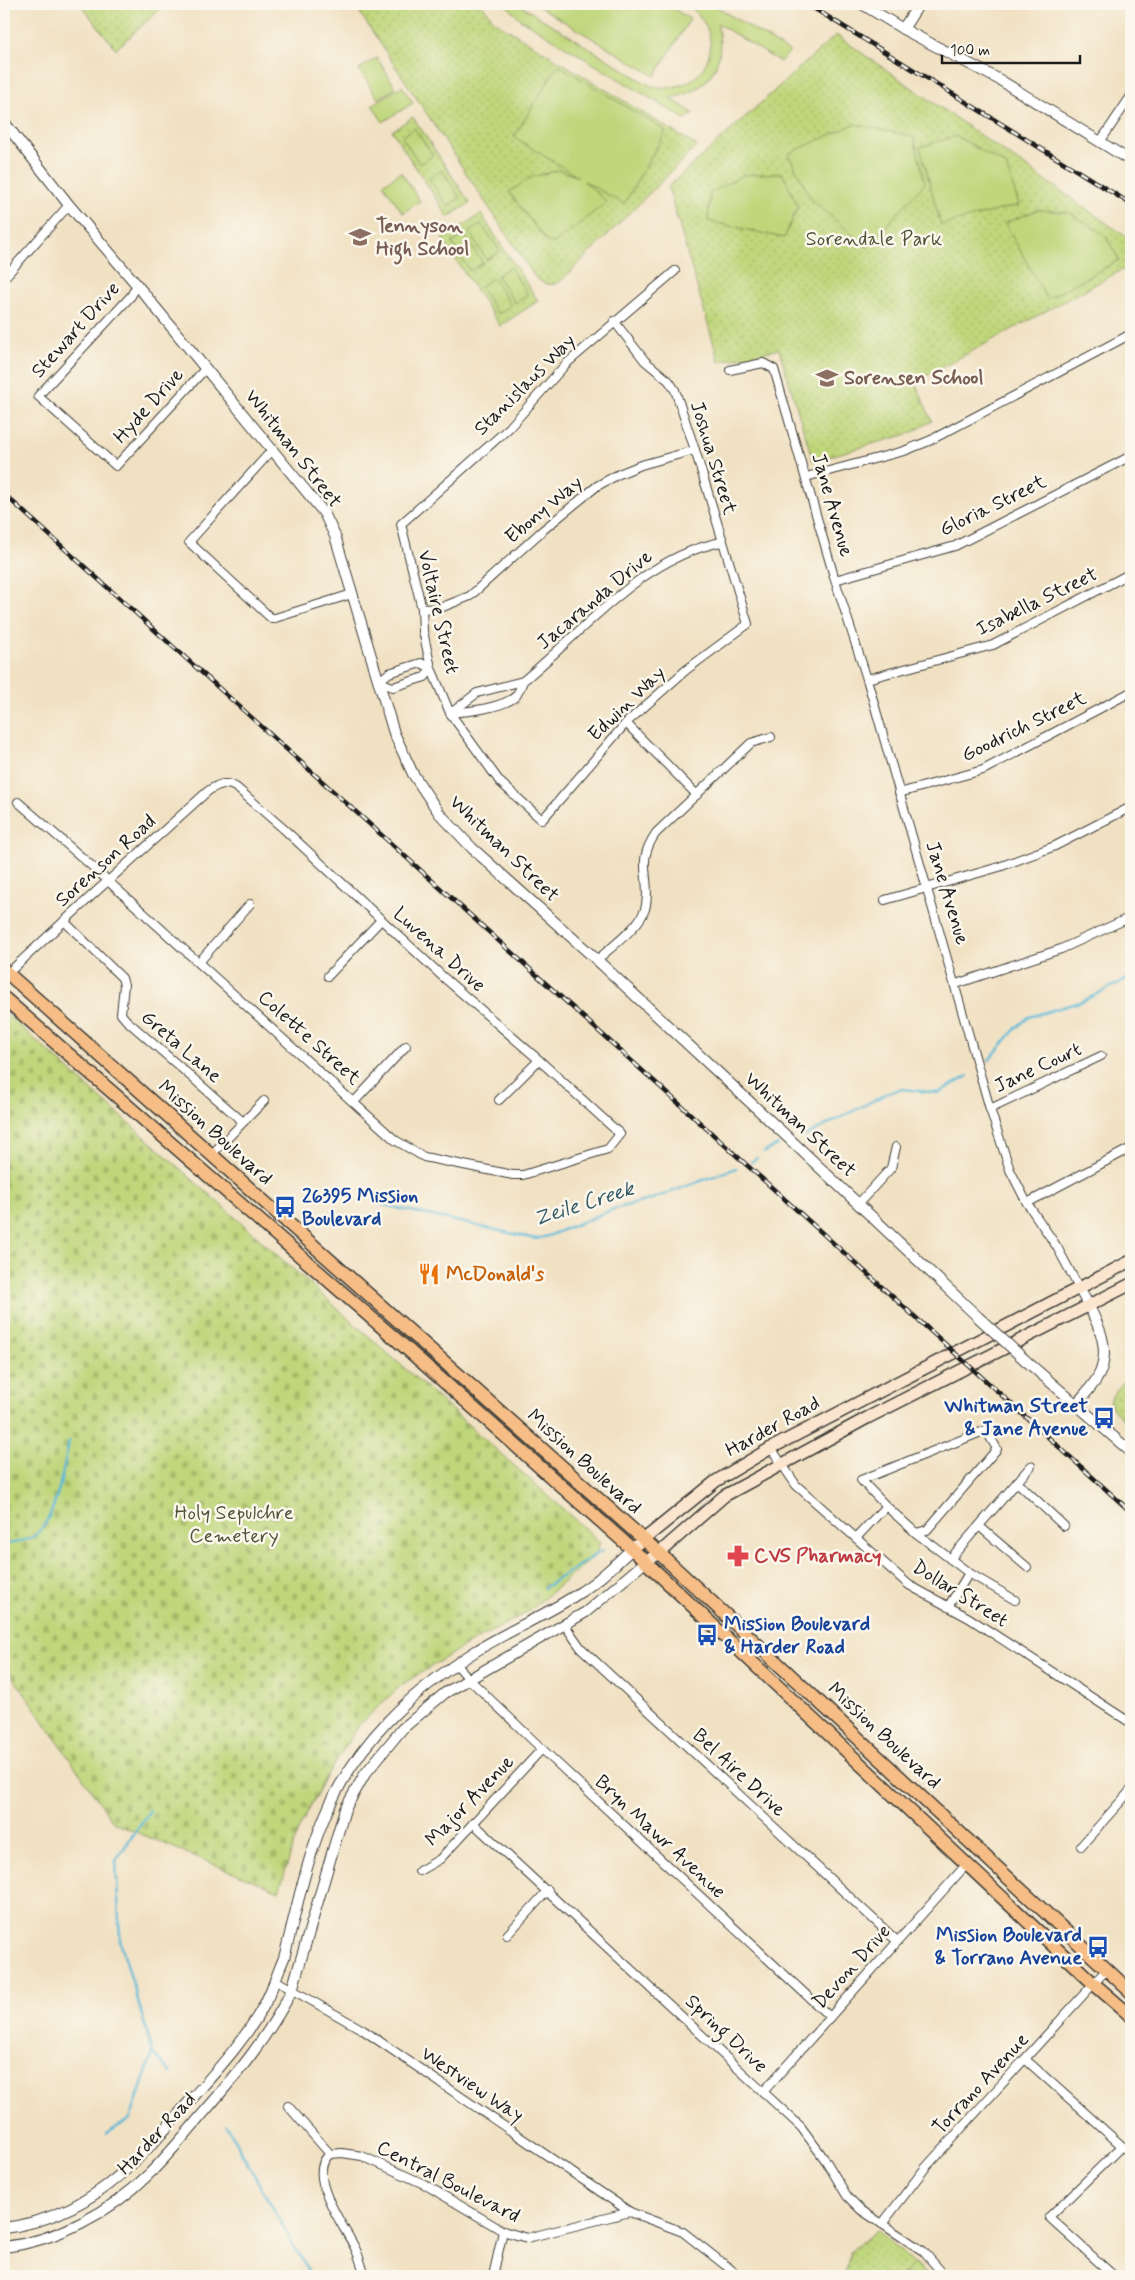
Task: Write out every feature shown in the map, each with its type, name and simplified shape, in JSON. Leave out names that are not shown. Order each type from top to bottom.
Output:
[{"type":"main road","name":"Mission Boulevard","points":[[5,974],[659,1553],[1131,1992]]},
{"type":"main road","name":"Mission Boulevard","points":[[4,998],[406,1348],[632,1550],[1094,1984],[1131,2016]]},
{"type":"main road","name":"Harder Road","points":[[632,1550],[643,1539],[716,1482],[771,1448],[1131,1261]]},
{"type":"main road","name":"Harder Road","points":[[644,1563],[659,1553],[724,1496],[867,1418],[1090,1307],[1131,1284]]},
{"type":"main road","points":[[365,1313],[386,1320],[412,1343],[422,1342]]},
{"type":"street","points":[[862,4],[904,29],[988,73],[1131,161]]},
{"type":"street","points":[[904,29],[919,4]]},
{"type":"street","points":[[1100,142],[1131,96]]},
{"type":"street","name":"Whitman Street","points":[[4,122],[69,205],[138,285],[324,512],[335,536],[378,682],[403,755],[417,781],[439,813],[472,848],[597,960],[859,1203],[978,1317],[1131,1452]]},
{"type":"street","points":[[4,278],[69,205]]},
{"type":"street","name":"Stanislaus Way","points":[[401,524],[509,428],[566,364],[614,321],[675,271]]},
{"type":"street","name":"Stewart Drive","points":[[116,466],[38,396],[131,296],[138,285]]},
{"type":"street","name":"Joshua Street","points":[[614,321],[645,361],[669,381],[675,390],[748,624]]},
{"type":"street","points":[[806,477],[904,451],[929,441],[1131,334]]},
{"type":"street","name":"Jane Avenue","points":[[730,370],[763,363],[774,369],[835,580],[867,679],[990,1108],[1010,1170],[1027,1203],[1057,1246],[1090,1307],[1102,1336],[1105,1356],[1097,1379],[1076,1405]]},
{"type":"street","name":"Hyde Drive","points":[[116,466],[206,368]]},
{"type":"street","points":[[273,449],[189,542],[272,619],[352,594]]},
{"type":"street","name":"Ebony Way","points":[[422,609],[440,608],[470,596],[543,530],[598,486],[619,474],[641,465],[695,450]]},
{"type":"street","name":"Gloria Street","points":[[835,580],[955,546],[1131,456]]},
{"type":"street","name":"Voltaire Street","points":[[401,524],[422,609],[423,631],[431,668],[450,713],[500,782],[542,820]]},
{"type":"street","name":"Jacaranda Drive","points":[[450,713],[473,711],[508,701],[517,695],[523,681],[630,587],[654,569],[675,557],[700,547],[721,542]]},
{"type":"street","name":"Isabella Street","points":[[867,679],[993,645],[1131,574]]},
{"type":"street","name":"Edwin Way","points":[[542,820],[626,723],[686,670],[748,624]]},
{"type":"street","points":[[421,663],[431,668],[425,677],[393,687],[378,682],[389,673],[421,663]]},
{"type":"street","name":"Jacaranda Drive","points":[[450,713],[476,693],[523,681]]},
{"type":"street","name":"Goodrich Street","points":[[899,793],[983,770],[1131,692]]},
{"type":"street","points":[[626,723],[697,795]]},
{"type":"street","points":[[597,960],[632,928],[646,906],[644,861],[646,847],[656,834],[751,743],[771,737]]},
{"type":"street","name":"Sorenson Road","points":[[5,974],[216,786],[229,784],[237,788]]},
{"type":"street","name":"Luvena Drive","points":[[237,788],[442,976],[620,1134]]},
{"type":"street","name":"Colette Street","points":[[18,802],[200,962],[395,1140],[424,1157],[513,1175],[532,1174],[608,1149],[620,1134]]},
{"type":"street","points":[[885,900],[999,867],[1055,846],[1131,807]]},
{"type":"street","points":[[200,962],[250,904]]},
{"type":"street","points":[[956,984],[1061,949],[1131,918]]},
{"type":"street","points":[[328,976],[381,920]]},
{"type":"street","name":"Greta Lane","points":[[64,921],[122,978],[124,985],[121,1014],[126,1020],[242,1121]]},
{"type":"street","points":[[355,1102],[406,1046]]},
{"type":"street","name":"Jane Court","points":[[990,1108],[1101,1056]]},
{"type":"street","points":[[498,1100],[538,1060]]},
{"type":"street","points":[[211,1155],[242,1121],[264,1101]]},
{"type":"street","points":[[859,1203],[891,1168],[896,1146]]},
{"type":"street","points":[[1027,1203],[1131,1148]]},
{"type":"street","points":[[916,1533],[927,1530],[997,1449],[986,1430],[861,1480],[916,1533],[969,1573],[1015,1600]]},
{"type":"street","name":"Dollar Street","points":[[771,1448],[796,1485],[909,1585],[948,1607],[1131,1723]]},
{"type":"street","points":[[950,1559],[1032,1466]]},
{"type":"street","points":[[1017,1482],[1064,1526]]},
{"type":"street","points":[[856,1538],[886,1506]]},
{"type":"street","points":[[979,1526],[1027,1567]]},
{"type":"street","name":"Harder Road","points":[[4,2228],[32,2222],[73,2207],[106,2188],[126,2171],[154,2142],[232,2053],[264,2005],[284,1958],[316,1842],[336,1792],[360,1754],[395,1711],[432,1681],[476,1651],[551,1611],[584,1590],[632,1550]]},
{"type":"street","name":"Harder Road","points":[[4,2247],[44,2237],[80,2223],[112,2204],[147,2176],[253,2054],[276,2020],[292,1990],[345,1809],[365,1774],[402,1730],[420,1712],[445,1693],[592,1607],[644,1563]]},
{"type":"street","points":[[948,1607],[969,1573]]},
{"type":"street","name":"Bel Aire Drive","points":[[564,1624],[581,1648],[897,1942]]},
{"type":"street","points":[[458,1665],[469,1679]]},
{"type":"street","name":"Bryn Mawr Avenue","points":[[469,1679],[830,2017]]},
{"type":"street","name":"Major Avenue","points":[[419,1871],[440,1859],[542,1749]]},
{"type":"street","points":[[1081,1846],[1131,1790]]},
{"type":"street","name":"Spring Drive","points":[[474,1823],[801,2128],[826,2160],[847,2196],[862,2210],[923,2251],[944,2276]]},
{"type":"street","name":"Devon Drive","points":[[763,2092],[966,1864]]},
{"type":"street","points":[[507,1935],[548,1890]]},
{"type":"street","name":"Torrano Avenue","points":[[882,2224],[926,2167],[1107,1969]]},
{"type":"street","points":[[275,1980],[292,1990]]},
{"type":"street","name":"Westview Way","points":[[292,1990],[363,2030],[630,2212]]},
{"type":"street","points":[[1025,2059],[1131,2154]]},
{"type":"street","points":[[288,2106],[330,2154],[326,2158],[321,2172],[323,2186],[356,2250],[366,2276]]},
{"type":"street","points":[[1114,2276],[1048,2217],[1122,2146]]},
{"type":"street","name":"Central Boulevard","points":[[330,2154],[342,2152],[362,2156],[424,2184],[503,2231],[527,2238],[630,2212]]},
{"type":"street","points":[[630,2212],[683,2232],[740,2276]]},
{"type":"street","points":[[493,2276],[503,2231]]},
{"type":"green space","points":[[80,4],[166,4],[116,49]]},
{"type":"green space","points":[[354,4],[482,4],[494,21],[697,146],[560,282],[553,284],[544,283],[535,277]]},
{"type":"green space","points":[[505,4],[518,4],[649,85],[668,87],[685,83],[698,75],[706,62],[710,47],[708,32],[700,17],[685,4],[712,4],[790,52],[780,62],[717,23],[720,50],[713,72],[706,82],[696,89],[684,95],[670,98],[693,113],[686,120],[520,19]]},
{"type":"green space","points":[[535,4],[666,4],[690,19],[655,76]]},
{"type":"green space","name":"Sorendale Park","points":[[836,35],[1131,240],[1131,265],[915,382],[932,421],[911,433],[813,461],[779,349],[719,362],[668,187]]},
{"type":"green space","points":[[377,58],[396,88],[378,99],[359,69]]},
{"type":"green space","points":[[558,65],[666,131],[624,204],[584,181],[607,202],[554,243],[547,242],[509,192],[532,177],[559,170],[578,177],[514,137]]},
{"type":"green space","points":[[402,86],[413,103],[383,122],[372,105]]},
{"type":"green space","points":[[413,117],[470,203],[448,217],[392,131]]},
{"type":"green space","points":[[855,124],[914,137],[925,183],[867,247],[812,200],[788,154]]},
{"type":"green space","points":[[414,128],[433,155],[420,164],[402,137]]},
{"type":"green space","points":[[956,136],[1006,165],[1019,205],[941,225],[920,147]]},
{"type":"green space","points":[[442,170],[460,198],[448,206],[429,179]]},
{"type":"green space","points":[[401,172],[420,201],[403,213],[383,184]]},
{"type":"green space","points":[[782,173],[798,206],[784,238],[708,221],[710,193],[743,175]]},
{"type":"green space","points":[[1037,210],[1068,212],[1105,235],[1119,260],[1047,299],[1005,223]]},
{"type":"green space","points":[[481,214],[538,301],[500,326],[442,239]]},
{"type":"green space","points":[[481,224],[500,251],[487,260],[469,232]]},
{"type":"green space","points":[[464,235],[483,263],[470,271],[452,243]]},
{"type":"green space","points":[[510,267],[528,295],[515,303],[497,276]]},
{"type":"green space","points":[[493,278],[511,306],[498,314],[480,287]]},
{"type":"green space","name":"Holy Sepulchre Cemetery","points":[[4,1012],[600,1542],[596,1555],[526,1613],[463,1647],[401,1685],[359,1725],[325,1778],[298,1831],[279,1891],[114,1823],[4,1664]]},
{"type":"green space","points":[[1131,1374],[1131,1426],[1115,1411],[1110,1401],[1116,1390]]},
{"type":"green space","points":[[876,2229],[927,2276],[845,2276],[850,2252]]},
{"type":"green space","points":[[914,2264],[925,2276],[902,2275]]},
{"type":"waterway","name":"Zeile Creek","points":[[989,1060],[1017,1027],[1029,1017],[1083,1001],[1131,977]]},
{"type":"waterway","name":"Zeile Creek","points":[[805,1136],[890,1092],[902,1089],[938,1093],[968,1076]]},
{"type":"waterway","name":"Zeile Creek","points":[[764,1152],[778,1145]]},
{"type":"waterway","name":"Zeile Creek","points":[[751,1162],[757,1158]]},
{"type":"waterway","name":"Zeile Creek","points":[[379,1204],[536,1239],[548,1236],[614,1209],[649,1200],[736,1168]]},
{"type":"waterway","name":"Zeile Creek","points":[[4,1544],[27,1539],[42,1529],[58,1492],[69,1441]]},
{"type":"waterway","points":[[544,1588],[603,1550]]},
{"type":"waterway","points":[[150,1810],[116,1860],[120,1940],[153,2053],[171,2073]]},
{"type":"waterway","points":[[106,2134],[130,2119],[153,2053]]},
{"type":"waterway","points":[[226,2125],[311,2276]]},
{"type":"railway","points":[[807,4],[1131,204]]},
{"type":"railway","points":[[4,494],[1131,1512]]},
{"type":"place","name":"Tennyson High School","points":[[360,237]]},
{"type":"place","name":"Sorensen School","points":[[827,378]]},
{"type":"place","name":"26395 Mission Boulevard","points":[[285,1207]]},
{"type":"place","name":"McDonald's","points":[[429,1274]]},
{"type":"place","name":"Whitman Street & Jane Avenue","points":[[1104,1418]]},
{"type":"place","name":"CVS Pharmacy","points":[[738,1556]]},
{"type":"place","name":"Mission Boulevard & Harder Road","points":[[707,1635]]},
{"type":"place","name":"Mission Boulevard & Torrano Avenue","points":[[1098,1947]]}]
